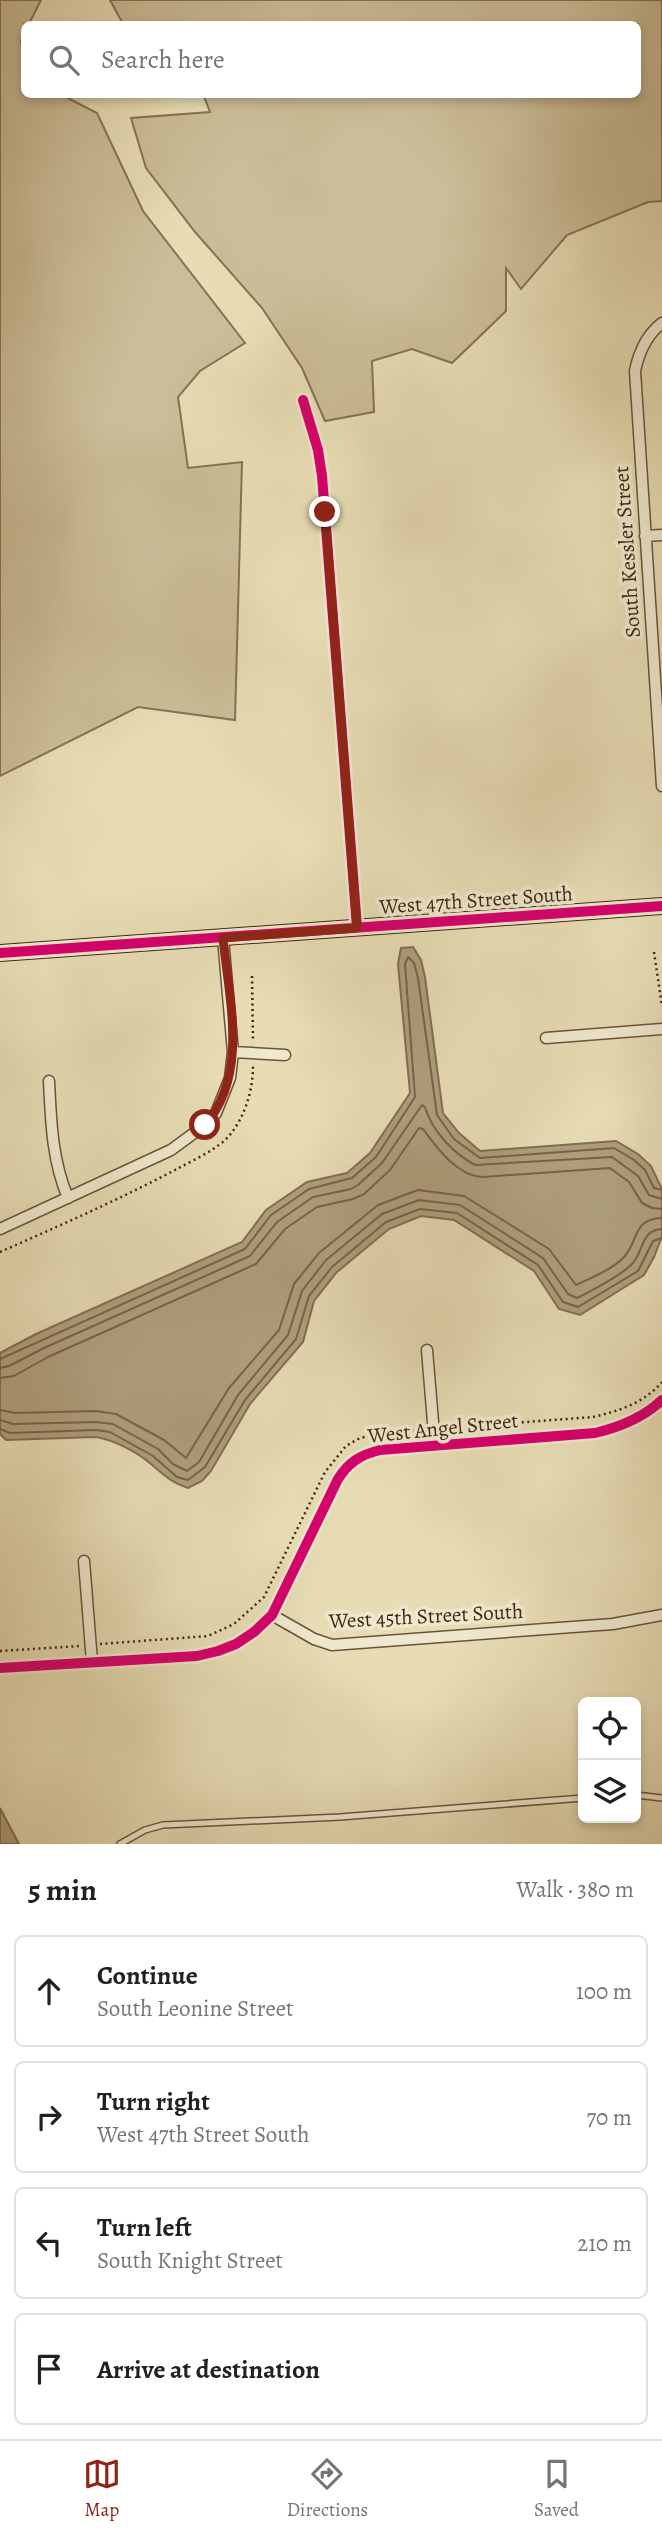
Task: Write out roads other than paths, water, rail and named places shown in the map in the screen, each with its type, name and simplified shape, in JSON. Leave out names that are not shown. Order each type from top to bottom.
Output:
[{"type":"street","name":"South Kessler Street","points":[[662,323],[646,339],[638,355],[635,371],[662,786]]},
{"type":"street","points":[[303,400],[318,450],[322,476],[357,928]]},
{"type":"street","points":[[645,536],[662,535]]},
{"type":"street","name":"West 47th Street South","points":[[0,953],[662,906]]},
{"type":"street","points":[[0,1229],[172,1150],[205,1125],[216,1113],[226,1092],[233,1052],[223,938]]},
{"type":"street","points":[[546,1038],[662,1029]]},
{"type":"street","points":[[233,1052],[285,1055]]},
{"type":"street","points":[[49,1081],[54,1154],[60,1180],[68,1198]]},
{"type":"street","points":[[427,1350],[435,1446]]},
{"type":"street","name":"West Angel Street","points":[[272,1615],[345,1467],[355,1459],[380,1450],[595,1433],[616,1429],[635,1420],[662,1400]]},
{"type":"street","points":[[84,1561],[92,1662]]},
{"type":"street","points":[[0,1668],[197,1656],[236,1644],[272,1615]]},
{"type":"street","name":"West 45th Street South","points":[[272,1615],[301,1633],[332,1645],[614,1624],[662,1615]]},
{"type":"lane","points":[[641,1796],[662,1798]]},
{"type":"lane","points":[[120,1844],[145,1830],[163,1825],[341,1816],[578,1798]]},
{"type":"water","points":[[413,947],[421,960],[425,977],[443,1113],[459,1133],[480,1151],[616,1141],[638,1154],[651,1166],[662,1189],[662,1236],[644,1275],[580,1315],[559,1309],[534,1271],[454,1220],[421,1216],[389,1229],[337,1272],[314,1301],[303,1342],[250,1404],[211,1471],[202,1481],[188,1488],[182,1486],[132,1451],[96,1437],[6,1440],[0,1434],[0,1353],[36,1334],[242,1242],[266,1210],[307,1182],[347,1173],[370,1153],[410,1093],[398,964],[401,948]]},
{"type":"water","points":[[0,1808],[19,1844],[0,1844]]}]
